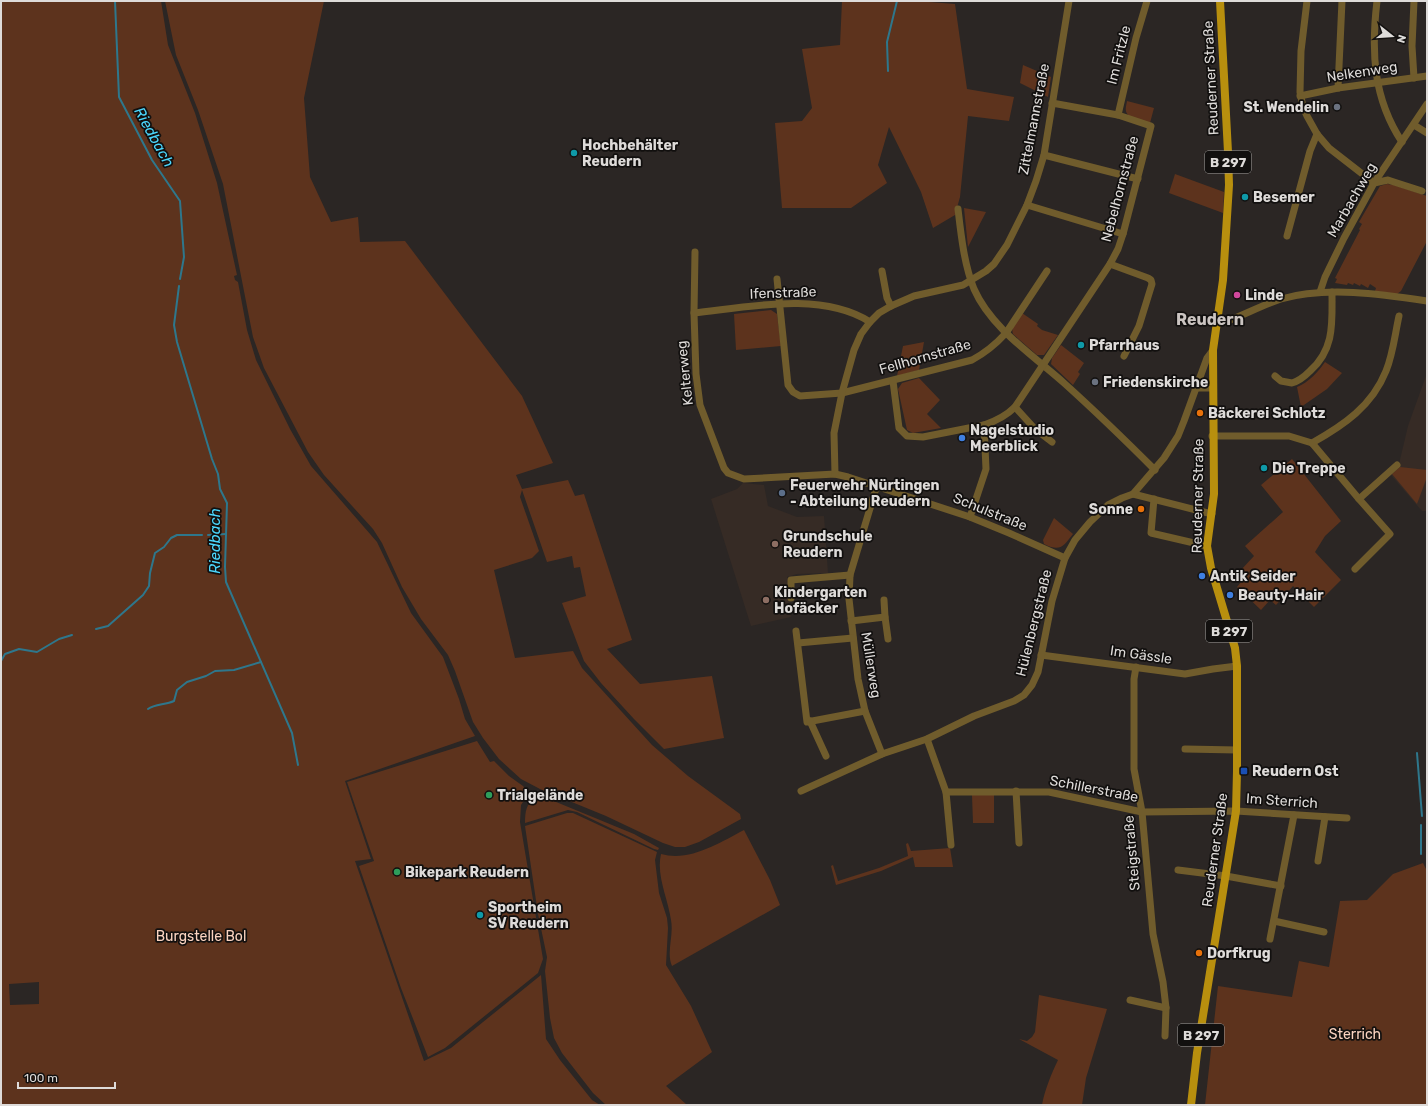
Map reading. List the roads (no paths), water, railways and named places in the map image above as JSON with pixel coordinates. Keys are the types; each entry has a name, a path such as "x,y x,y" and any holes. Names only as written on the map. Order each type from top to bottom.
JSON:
{"main road":[{"name":"Reuderner Straße","path":"1191,1105 1197,1053 1236,811 1237,666 1234,648 1211,568 1207,546 1214,494 1212,436 1213,350 1223,280 1228,185 1228,152 1220,1"}],"street":[{"name":"Zittelmannstraße","path":"835,474 834,434 842,393 854,350 861,334 879,313 891,306 914,296 963,285 986,271 994,264 1007,245 1027,205 1044,155 1069,1"},
{"name":"Im Fritzle","path":"1118,115 1136,38 1147,1"},
{"path":"1307,1 1301,51 1300,96 1306,116 1317,134 1329,148 1374,183 1388,180 1422,192"},
{"path":"1338,88 1342,1"},
{"path":"1377,1 1375,38 1376,82 1388,120 1402,142"},
{"path":"1414,1 1412,46 1414,78"},
{"name":"Nelkenweg","path":"1300,96 1376,82 1427,76"},
{"name":"Nebelhornstraße","path":"893,381 899,428 907,436 924,437 984,425 993,423 1006,416 1015,407 1110,264 1118,249 1123,234 1151,126 1118,115 1052,102"},
{"name":"Marbachweg","path":"1320,292 1325,277 1341,244 1374,183 1427,104"},
{"path":"1414,125 1427,133"},
{"path":"1287,236 1310,151 1317,134"},
{"path":"1044,155 1138,179"},
{"path":"1027,205 1123,234"},
{"path":"958,209 961,236 971,280 982,304 1006,333 1043,364 1107,422 1155,470"},
{"name":"Kelterweg","path":"695,252 694,313 696,374 700,405 724,468 728,473 739,478"},
{"path":"1110,264 1148,278 1152,284 1140,326 1124,356"},
{"path":"882,271 887,298 891,306"},
{"name":"Fellhornstraße","path":"777,279 778,304 788,386 793,392 800,396 842,393 972,360 985,353 1006,333 1047,271"},
{"path":"1217,322 1224,322 1282,299 1320,292 1371,294 1427,301"},
{"path":"1275,376 1277,379 1286,383 1295,382 1310,372 1323,356 1330,337 1332,292"},
{"name":"Ifenstraße","path":"694,313 778,304 824,305 837,307 862,317 870,322"},
{"path":"1312,443 1338,428 1357,414 1376,390 1386,371 1400,316"},
{"name":"Hülenbergstraße","path":"801,791 882,754 927,739 974,716 1014,701 1024,695 1032,685 1038,672 1052,601 1065,558 1075,540 1090,522 1108,505 1133,494 1164,458 1178,436 1207,358 1213,350"},
{"path":"1195,388 1212,388"},
{"path":"1015,407 1052,442"},
{"path":"970,517 986,469 984,425"},
{"path":"1212,436 1289,436 1312,443 1390,534 1354,569"},
{"path":"1359,499 1397,465"},
{"name":"Schulstraße","path":"739,478 755,479 835,474 848,476 970,517 1065,558"},
{"name":"Müllerweg","path":"877,485 850,575 849,599 858,679 866,711 882,754"},
{"path":"1133,494 1212,514"},
{"path":"1154,499 1151,533 1207,546"},
{"path":"791,598 791,580 850,575"},
{"path":"884,600 888,639"},
{"path":"851,621 885,617"},
{"path":"796,631 807,722 810,721 826,756"},
{"path":"798,643 853,638"},
{"name":"Im Gässle","path":"1041,655 1185,674 1237,666"},
{"name":"Steigstraße","path":"1136,667 1134,686 1134,769 1142,812 1153,934 1163,982 1166,1008 1166,1036"},
{"path":"810,721 866,711"},
{"path":"927,739 946,792 951,845"},
{"path":"1185,749 1237,750"},
{"path":"1016,791 1019,843"},
{"name":"Schillerstraße","path":"946,792 1049,792 1142,812 1236,811"},
{"name":"Im Sterrich","path":"1236,811 1347,818"},
{"path":"1270,940 1294,815"},
{"name":"Im Sterrich","path":"1318,861 1325,817"},
{"path":"1178,870 1226,876 1281,886"},
{"path":"1274,921 1324,932"},
{"path":"1130,1000 1166,1008"}],"waterway":[{"name":"Riedbach","path":"115,1 119,97 152,160 180,201 184,257 180,279"},
{"path":"888,71 887,42 897,1"},
{"name":"Riedbach","path":"179,286 174,325 177,342 212,459 218,474 220,489 227,503 226,582 292,733 298,765"},
{"path":"208,535 226,534"},
{"path":"96,629 108,626 143,595 149,586 150,573 155,553 164,547 171,538 177,535 202,535"},
{"path":"1,661 5,654 19,649 37,652 59,639 72,635"},
{"path":"148,709 174,701 177,690 187,682 206,676 215,671 234,670 261,662"},
{"path":"1417,753 1422,816"},
{"path":"1421,825 1421,854"}],"place":[{"name":"St. Wendelin","path":"1337,107"},
{"name":"Hochbehälter Reudern","path":"574,153"},
{"name":"Besemer","path":"1245,197"},
{"name":"Linde","path":"1237,295"},
{"name":"Pfarrhaus","path":"1081,345"},
{"name":"Friedenskirche","path":"1095,382"},
{"name":"Bäckerei Schlotz","path":"1200,413"},
{"name":"Nagelstudio Meerblick","path":"962,438"},
{"name":"Die Treppe","path":"1264,468"},
{"name":"Feuerwehr Nürtingen - Abteilung Reudern","path":"782,493"},
{"name":"Sonne","path":"1141,509"},
{"name":"Grundschule Reudern","path":"775,544"},
{"name":"Antik Seider","path":"1202,576"},
{"name":"Beauty-Hair","path":"1230,595"},
{"name":"Kindergarten Hofäcker","path":"766,600"},
{"name":"Reudern Ost","path":"1244,771"},
{"name":"Trialgelände","path":"489,795"},
{"name":"Bikepark Reudern","path":"397,872"},
{"name":"Sportheim SV Reudern","path":"480,915"},
{"name":"Dorfkrug","path":"1199,953"}],"district":[{"name":"Reudern","path":"1210,319"}],"park label":[{"name":"Burgstelle Bol","path":"201,936"},
{"name":"Sterrich","path":"1355,1034"}]}
